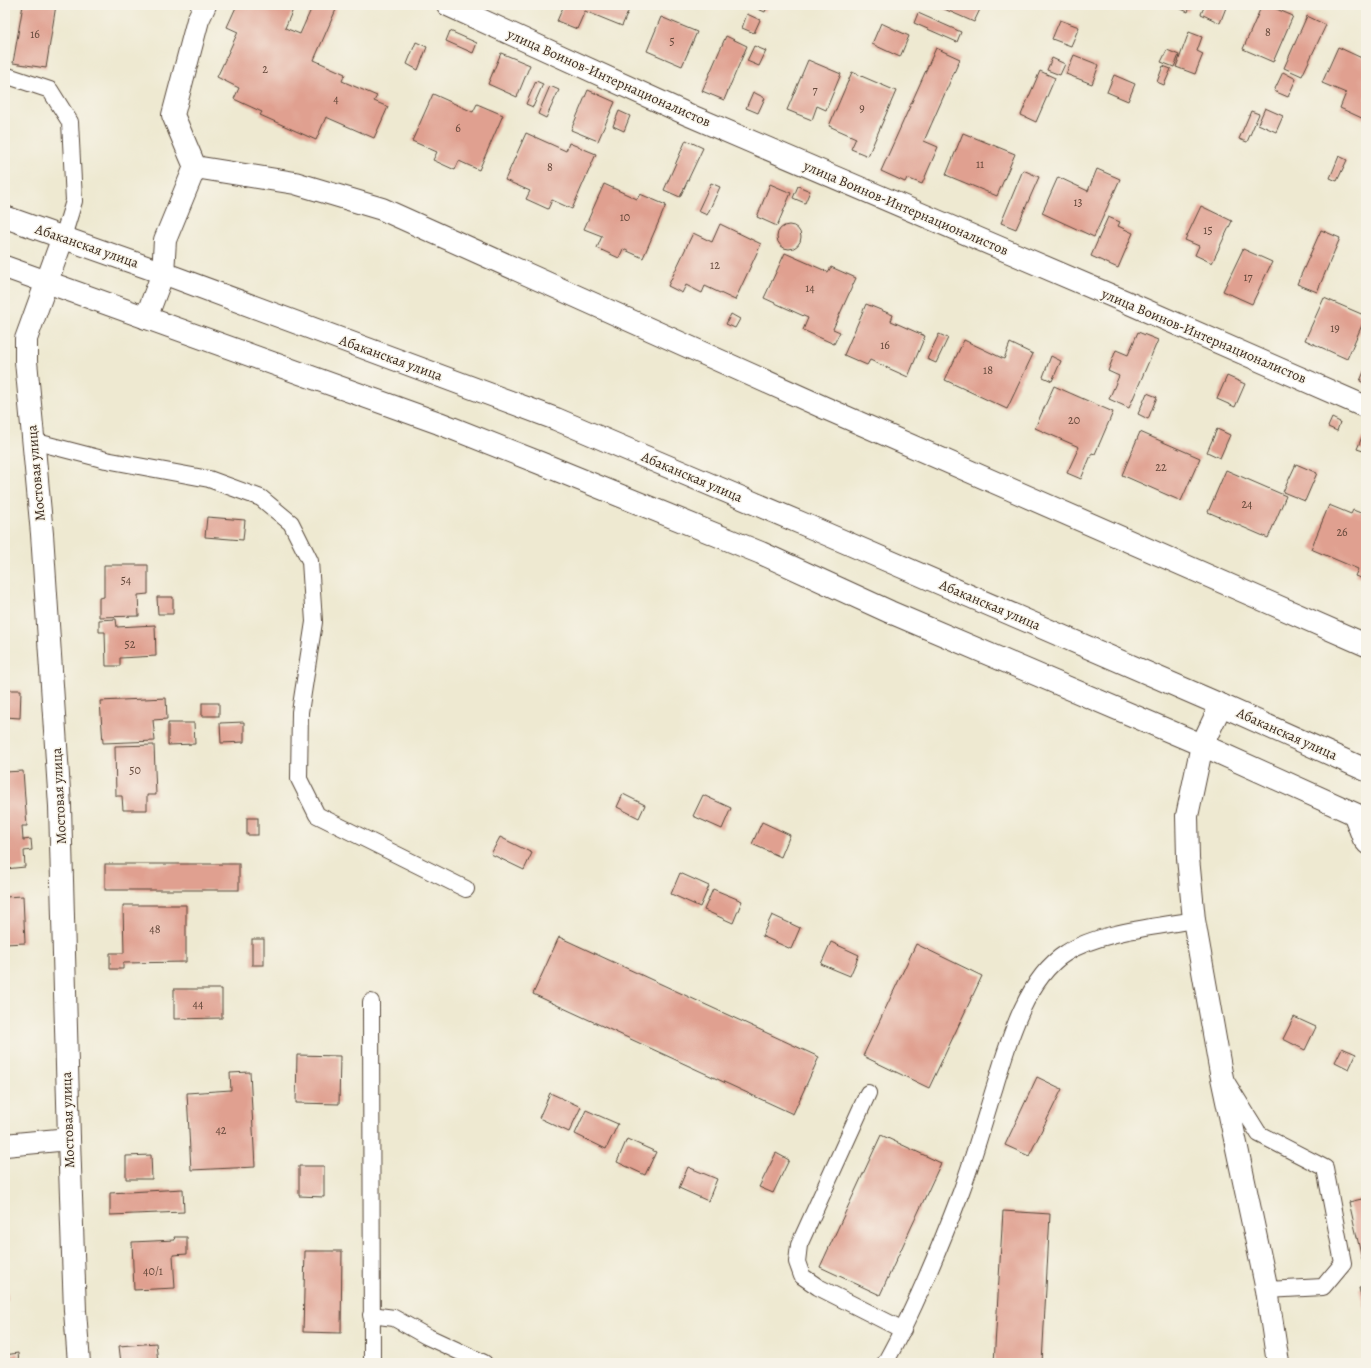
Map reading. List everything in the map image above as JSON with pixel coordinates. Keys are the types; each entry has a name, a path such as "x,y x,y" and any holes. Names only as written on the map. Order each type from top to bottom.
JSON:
{"street":[{"path":"146,318 163,273 165,240 195,166 173,115 198,20 205,5"},
{"name":"улица Воинов-Интернационалистов","path":"448,5 688,115 1124,301 1366,407"},
{"path":"195,166 295,183 382,209 825,408 1366,646"},
{"name":"Абаканская улица","path":"5,217 163,273 556,419 801,523 1221,705 1366,770"},
{"name":"Мостовая улица","path":"63,237 26,339 26,361 42,534 60,806 69,1139 75,1311 79,1363"},
{"path":"5,267 439,423 540,463 761,553 890,612 1202,745 1358,815"},
{"path":"1221,705 1202,745 1187,816 1188,858 1194,920 1221,1073 1267,1290 1278,1363"},
{"path":"5,1145 69,1139"}],"lane":[{"path":"5,75 50,90 70,122 74,201 63,237"},
{"path":"33,441 106,460 209,479 261,498 291,523 310,561 314,622 300,712 299,779 317,815 466,889"},
{"path":"1358,815 1361,840 1366,846"},
{"path":"885,1363 903,1330 961,1191 1007,1047 1019,1013 1032,989 1049,967 1065,953 1091,940 1194,920"},
{"path":"371,1002 372,1363"},
{"path":"1221,1073 1259,1134 1325,1168 1343,1263 1323,1287 1267,1290"},
{"path":"868,1093 800,1245 797,1262 802,1276 818,1288 903,1330"},
{"path":"371,1315 394,1318 426,1336 484,1363"}],"building":[{"path":"23,5 56,5 46,68 13,63"},
{"path":"237,5 295,5 285,28 300,34 313,5 338,5 314,60 345,74 342,81 377,96 374,101 388,107 374,138 326,117 316,140 260,115 262,112 234,99 239,88 217,77 238,32 227,27"},
{"path":"564,5 631,5 622,26 585,11 577,29 557,21"},
{"path":"751,5 768,5 765,12"},
{"path":"935,5 982,5 974,22"},
{"path":"1172,5 1191,5 1188,12"},
{"path":"1205,5 1227,5 1220,23 1201,14"},
{"path":"1262,5 1267,5 1293,16 1273,62 1243,49"},
{"path":"918,13 961,32 957,42 914,23"},
{"path":"747,14 760,20 754,33 742,28"},
{"path":"1307,16 1326,25 1302,76 1284,68"},
{"path":"661,17 697,32 682,66 647,51"},
{"path":"1060,20 1079,27 1071,46 1052,39"},
{"path":"881,23 909,36 900,57 872,44"},
{"path":"450,31 477,43 473,53 446,41"},
{"path":"1189,32 1202,37 1197,51 1203,54 1195,74 1176,67"},
{"path":"726,36 747,46 724,100 702,91"},
{"path":"416,42 427,47 418,70 407,64"},
{"path":"754,46 766,51 759,66 747,61"},
{"path":"1338,47 1366,60 1366,120 1340,108 1346,93 1322,83"},
{"path":"936,48 960,59 924,141 938,147 922,184 907,178 905,182 881,171"},
{"path":"1167,50 1179,55 1174,67 1161,62"},
{"path":"501,53 530,65 517,97 488,84"},
{"path":"1074,55 1099,65 1092,84 1066,74"},
{"path":"1052,58 1065,64 1060,75 1047,70"},
{"path":"808,60 841,74 826,110 817,106 812,120 787,110"},
{"path":"1163,66 1171,69 1164,85 1157,82"},
{"path":"1040,71 1055,78 1036,122 1021,115"},
{"path":"852,72 896,91 868,156 851,149 856,138 829,126"},
{"path":"1283,72 1296,79 1288,97 1274,91"},
{"path":"1114,75 1135,84 1128,101 1107,92"},
{"path":"536,81 543,84 533,107 526,104"},
{"path":"550,86 559,90 546,118 538,114"},
{"path":"588,90 615,102 598,141 571,130"},
{"path":"753,92 765,98 758,113 746,108"},
{"path":"433,94 473,112 477,104 503,115 479,170 459,161 455,170 433,160 437,152 412,141"},
{"path":"1265,108 1283,116 1276,132 1258,124"},
{"path":"619,111 630,116 624,131 613,126"},
{"path":"1251,111 1259,114 1247,142 1239,139"},
{"path":"526,133 566,151 569,143 596,154 572,209 552,200 548,209 526,199 530,191 505,180"},
{"path":"963,133 1015,154 997,196 946,175"},
{"path":"686,140 703,148 680,197 664,190"},
{"path":"1339,156 1347,160 1337,181 1330,178"},
{"path":"1097,169 1120,179 1094,237 1042,213 1058,177 1088,191"},
{"path":"1023,170 1039,177 1016,229 1001,223"},
{"path":"711,183 720,187 707,215 698,211"},
{"path":"604,184 637,199 640,194 666,205 643,258 623,249 619,258 597,248 602,236 584,229"},
{"path":"770,184 791,193 777,226 757,217"},
{"path":"798,186 810,191 805,203 793,198"},
{"path":"1201,206 1232,221 1212,263 1195,255 1199,246 1185,240"},
{"path":"1108,217 1120,222 1118,226 1133,233 1118,268 1091,256"},
{"path":"720,224 761,244 735,300 705,286 702,293 686,285 682,293 668,286 693,233 712,242"},
{"path":"789,225 797,229 801,237 797,245 789,249 781,245 777,237 781,229"},
{"path":"1321,230 1340,238 1317,292 1297,284"},
{"path":"1243,249 1272,262 1252,304 1223,291"},
{"path":"785,253 828,272 831,267 856,278 833,329 840,332 834,344 803,330 808,318 764,298"},
{"path":"1324,298 1366,316 1347,359 1305,340"},
{"path":"866,304 893,315 891,321 925,336 908,377 870,360 867,365 844,355"},
{"path":"731,314 740,319 735,328 726,324"},
{"path":"1138,332 1158,340 1129,408 1109,399 1119,376 1108,371 1116,350 1128,355"},
{"path":"939,334 948,338 936,363 927,359"},
{"path":"964,340 1004,359 1010,343 1033,354 1007,409 945,380"},
{"path":"1051,356 1061,361 1052,381 1043,377"},
{"path":"1366,367 1366,384 1360,381"},
{"path":"1227,376 1245,384 1235,407 1217,399"},
{"path":"1054,386 1113,412 1095,454 1092,453 1081,479 1067,473 1079,447 1035,428"},
{"path":"1147,393 1157,397 1148,419 1138,414"},
{"path":"1332,418 1340,422 1337,431 1328,427"},
{"path":"1217,429 1230,435 1220,458 1207,452"},
{"path":"1140,432 1200,458 1181,501 1122,475"},
{"path":"1362,437 1366,439 1366,452 1357,449"},
{"path":"1296,464 1317,473 1305,501 1283,492"},
{"path":"1226,470 1286,496 1268,538 1208,512"},
{"path":"1329,505 1351,514 1353,510 1366,515 1366,580 1355,576 1358,569 1311,549"},
{"path":"207,517 245,520 243,540 205,537"},
{"path":"104,565 148,565 148,594 138,595 139,616 99,617 99,598 104,597"},
{"path":"157,597 173,597 173,614 158,614"},
{"path":"116,619 117,627 155,625 156,656 120,658 120,666 106,666 105,632 99,632 99,620"},
{"path":"5,627 7,627 8,652 5,652"},
{"path":"5,690 21,690 20,718 5,717"},
{"path":"166,698 167,719 153,720 155,741 103,743 100,701"},
{"path":"202,703 219,703 219,716 202,716"},
{"path":"244,722 244,742 221,743 220,723"},
{"path":"168,723 194,723 195,744 168,745"},
{"path":"154,745 156,795 147,795 147,810 123,810 122,796 116,796 115,746"},
{"path":"23,771 27,826 22,826 23,840 31,839 32,850 24,851 25,867 5,869 5,772"},
{"path":"623,794 645,805 639,818 617,807"},
{"path":"703,795 731,808 722,829 693,816"},
{"path":"247,818 258,818 258,835 247,835"},
{"path":"762,822 790,835 781,857 752,844"},
{"path":"500,837 532,853 524,870 491,854"},
{"path":"105,864 239,864 239,890 105,890"},
{"path":"680,873 709,886 700,907 671,894"},
{"path":"713,889 742,901 733,923 704,910"},
{"path":"23,896 25,943 5,944 5,897"},
{"path":"123,905 186,905 186,962 123,963 123,969 110,969 110,953 124,953"},
{"path":"772,915 800,928 791,949 762,936"},
{"path":"559,937 819,1057 793,1114 533,994"},
{"path":"252,939 264,939 264,965 252,965"},
{"path":"831,942 859,955 850,976 821,964"},
{"path":"916,944 982,976 929,1088 863,1056"},
{"path":"174,989 222,989 222,1018 174,1019"},
{"path":"1294,1017 1316,1027 1305,1050 1283,1039"},
{"path":"1342,1048 1356,1054 1349,1069 1335,1062"},
{"path":"297,1055 340,1056 339,1104 296,1103"},
{"path":"250,1072 255,1167 191,1170 187,1093 231,1090 230,1073"},
{"path":"1037,1077 1062,1089 1029,1156 1005,1145"},
{"path":"550,1093 581,1107 569,1132 539,1118"},
{"path":"586,1110 618,1124 606,1149 575,1134"},
{"path":"881,1135 941,1163 880,1295 820,1267"},
{"path":"627,1139 656,1152 645,1175 617,1162"},
{"path":"776,1153 789,1160 773,1193 759,1187"},
{"path":"151,1155 152,1179 126,1179 126,1156"},
{"path":"299,1166 324,1166 324,1197 299,1196"},
{"path":"688,1167 717,1179 708,1201 679,1188"},
{"path":"183,1189 184,1212 110,1215 110,1193"},
{"path":"1366,1198 1366,1258 1362,1259 1349,1202"},
{"path":"1003,1211 1050,1214 1042,1363 994,1363"},
{"path":"174,1237 187,1237 187,1254 173,1255 175,1288 134,1290 132,1242 175,1240"},
{"path":"305,1251 342,1251 341,1333 303,1332"},
{"path":"6,1284 8,1300 5,1300"},
{"path":"1366,1287 1366,1309 1364,1309 1359,1288"},
{"path":"156,1343 158,1363 121,1363 119,1346"},
{"path":"18,1353 19,1363 5,1363 5,1355"}]}
